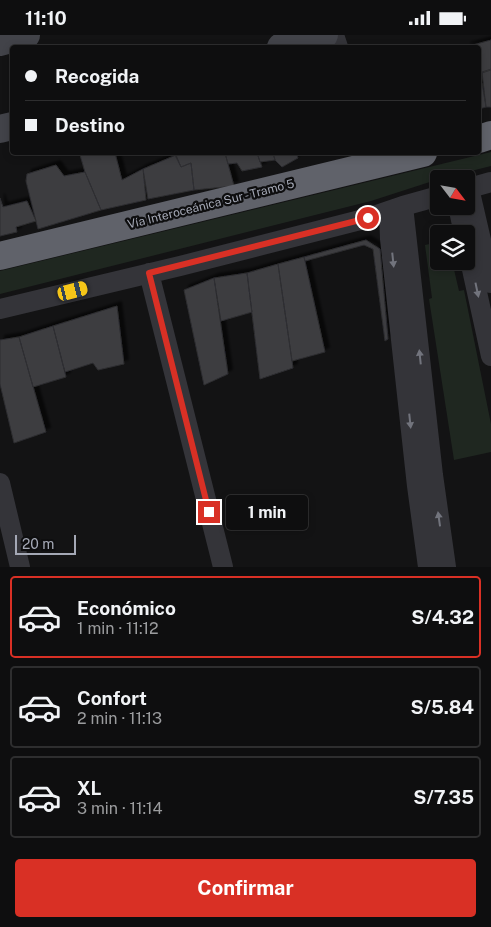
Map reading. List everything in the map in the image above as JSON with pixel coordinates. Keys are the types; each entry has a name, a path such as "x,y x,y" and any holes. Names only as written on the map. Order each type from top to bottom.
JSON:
{"highway":[{"name":"Vía Interoceánica Sur - Tramo 5","path":"0,256 368,159 405,155"}],"main road":[{"path":"0,42 26,35"},
{"path":"288,45 324,35"}],"street":[{"path":"475,187 491,182"},
{"path":"0,309 149,273 430,199"},
{"path":"396,209 390,239 417,486 428,567"},
{"path":"396,209 446,567"},
{"path":"474,215 491,283"},
{"path":"472,270 491,356"},
{"path":"149,273 223,567"},
{"path":"0,483 20,567"}],"shaded area":[{"path":"491,152 491,166 475,170 430,170 430,182 371,201 0,294 0,271"},
{"path":"430,244 430,270 454,270 459,291 464,290 491,424 491,452 454,460 429,299 432,298 425,245"}],"building":[{"path":"491,40 491,70 481,73 481,45 473,45"},
{"path":"491,69 491,107 486,107 482,72"},
{"path":"481,83 486,107 481,108"},
{"path":"80,155 116,155 122,180 143,169 146,200 101,210"},
{"path":"175,155 226,155 234,186 194,190 191,163 181,167"},
{"path":"176,155 181,167 191,163 194,190 148,199 143,169"},
{"path":"226,155 258,155 262,167 242,171 237,163 228,164"},
{"path":"258,155 274,155 275,160 260,162"},
{"path":"274,155 297,155 298,158 282,167 275,160"},
{"path":"56,165 64,176 85,172 101,210 38,229 26,181 27,174"},
{"path":"0,198 3,207 27,201 36,221 16,227 17,232 0,236"},
{"path":"366,240 380,249 388,339 385,341 373,249 364,245 305,261 304,257"},
{"path":"304,257 325,352 292,361 278,264"},
{"path":"278,264 293,368 260,379 247,273"},
{"path":"247,273 252,312 221,321 214,278"},
{"path":"214,278 228,374 204,385 184,290"},
{"path":"117,306 124,364 98,370 93,363 65,372 53,326"},
{"path":"53,326 66,377 33,387 19,337"},
{"path":"19,337 46,432 14,443 0,384 0,340"}],"route":[{"path":"209,512 149,273 368,218"}]}
